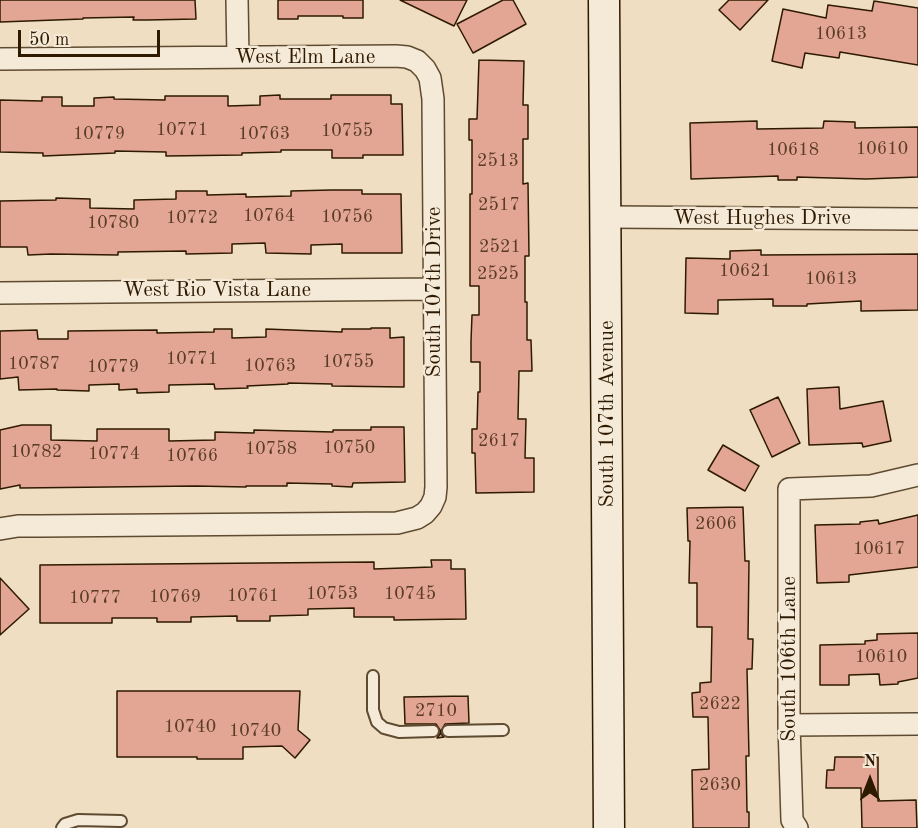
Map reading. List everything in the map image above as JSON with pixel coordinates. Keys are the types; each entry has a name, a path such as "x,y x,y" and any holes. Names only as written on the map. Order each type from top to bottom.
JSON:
{"main road":[{"name":"South 107th Avenue","path":"604,0 609,828"}],"street":[{"path":"237,0 238,57"},
{"name":"West Elm Lane","path":"0,59 396,56 407,57 425,69"},
{"name":"South 107th Drive","path":"0,529 18,526 397,523 417,518 425,513 435,497 436,487 433,99 430,78 425,69"},
{"name":"West Hughes Drive","path":"606,217 918,219"},
{"name":"West Rio Vista Lane","path":"0,293 434,289"},
{"name":"South 106th Lane","path":"797,828 792,820 789,725 789,489 871,486 918,475"},
{"path":"789,725 918,724"}],"lane":[{"path":"373,676 373,710 377,722 384,728 399,732 432,731"},
{"path":"448,731 503,730"},
{"path":"62,828 65,824 78,820 121,821"}],"building":[{"path":"0,0 195,0 196,19 133,20 134,17 0,22"},
{"path":"278,0 363,0 363,18 298,16 298,19 278,19"},
{"path":"400,0 467,0 454,26"},
{"path":"503,0 513,0 526,24 473,53 457,24"},
{"path":"729,0 768,0 740,30 719,10"},
{"path":"874,1 918,8 918,65 840,52 839,58 805,53 802,68 772,61 783,9 826,18 828,5 872,11"},
{"path":"479,60 524,61 523,105 528,105 528,139 523,139 523,184 528,183 529,256 525,256 525,302 527,302 527,340 531,340 532,371 519,371 518,419 526,419 525,458 534,458 534,492 476,493 472,429 477,429 480,362 471,362 471,341 472,315 479,315 479,286 470,286 472,140 469,140 469,119 477,119"},
{"path":"280,95 280,99 331,99 331,95 391,95 391,104 402,104 403,155 332,158 332,150 281,150 281,152 242,153 242,155 166,156 166,152 115,151 115,153 43,156 43,153 0,152 0,100 42,101 42,97 62,97 62,106 94,106 94,98 165,100 165,96 228,96 228,106 260,105 260,96"},
{"path":"757,121 757,129 823,128 824,121 855,122 855,128 918,127 918,177 866,179 797,177 797,180 778,180 778,176 691,179 690,123"},
{"path":"362,190 362,194 401,194 402,253 342,253 342,244 311,245 311,254 266,253 265,243 232,244 232,253 186,254 186,251 118,252 118,255 28,255 27,247 0,247 0,201 90,199 90,208 134,209 134,200 176,199 176,191 207,191 207,195 246,194 246,197 291,196 291,191"},
{"path":"761,250 761,255 918,254 918,310 861,311 861,301 807,304 807,306 773,306 773,299 718,300 718,314 685,313 686,258 730,259 730,251"},
{"path":"390,328 390,338 404,337 404,387 288,383 215,389 214,384 169,385 169,392 137,393 137,389 119,390 119,384 89,385 89,391 19,390 18,377 0,379 0,331 37,330 38,339 68,339 68,331 157,330 157,333 214,332 214,329 232,329 232,338 266,337 266,329 342,332 342,329"},
{"path":"839,387 840,409 883,401 891,441 863,447 862,443 809,445 807,389"},
{"path":"778,397 800,443 772,457 750,410"},
{"path":"22,425 51,425 51,440 97,441 97,429 169,429 169,441 215,440 215,432 254,433 254,430 333,432 333,430 371,430 371,427 404,427 405,482 353,483 352,487 287,483 287,486 246,487 20,488 20,485 0,489 0,430"},
{"path":"723,445 759,466 745,491 708,470"},
{"path":"743,507 745,561 749,561 748,639 753,639 752,669 747,669 749,756 746,756 749,828 693,828 692,770 709,769 708,717 693,717 692,693 700,692 700,683 711,682 712,627 697,627 697,583 689,583 690,541 688,541 687,508"},
{"path":"918,515 918,567 849,575 849,582 817,583 815,525 860,524 860,522 878,520 879,524"},
{"path":"431,560 451,560 451,569 465,569 466,619 394,620 394,617 354,617 354,608 308,609 308,615 270,616 270,621 237,621 237,616 191,617 191,622 157,622 157,618 112,618 112,623 40,623 40,565 374,562 374,569 432,567"},
{"path":"0,578 29,609 0,635"},
{"path":"918,633 918,678 898,682 898,684 880,685 879,674 849,675 849,685 820,685 820,645 865,644 865,641 877,640 877,634"},
{"path":"117,691 300,691 298,730 310,740 295,758 282,746 243,747 243,759 117,757"},
{"path":"468,696 469,723 445,724 441,731 444,737 437,738 440,730 436,724 405,724 404,697"},
{"path":"835,757 878,757 878,801 916,800 917,828 862,828 861,788 826,788 827,770 834,770"}]}
